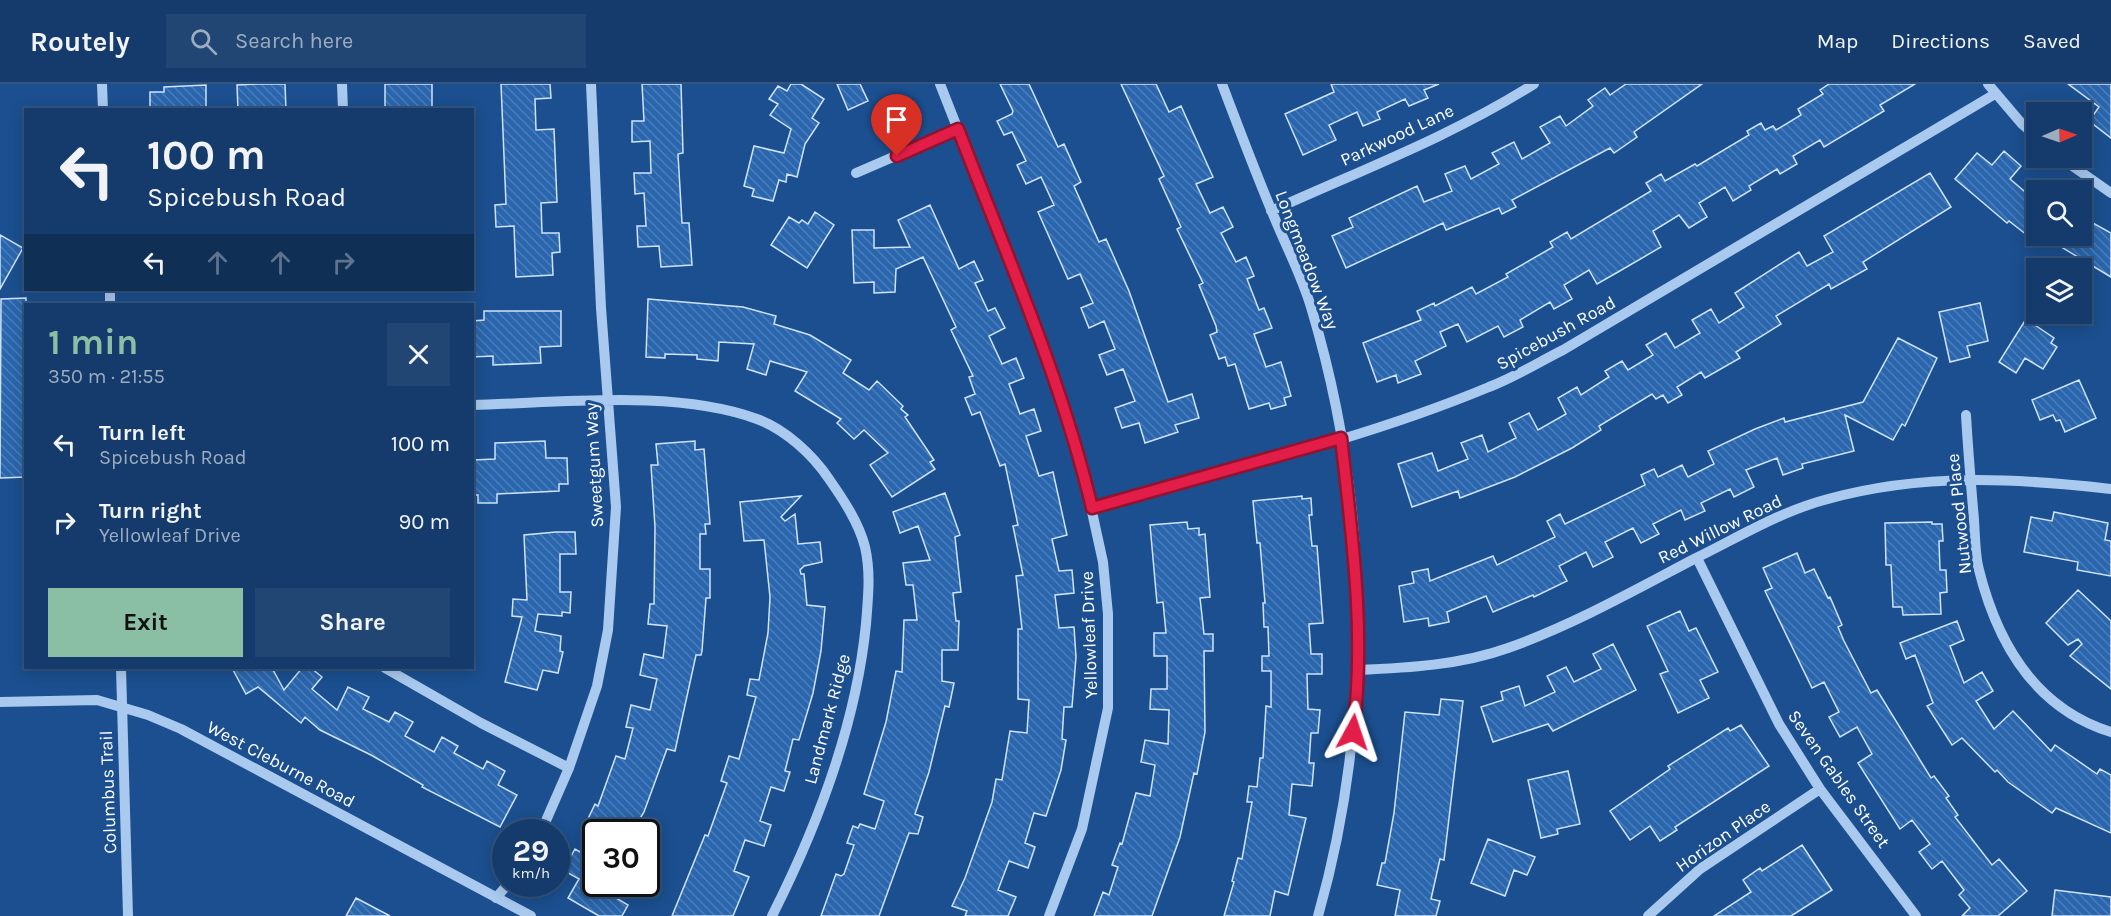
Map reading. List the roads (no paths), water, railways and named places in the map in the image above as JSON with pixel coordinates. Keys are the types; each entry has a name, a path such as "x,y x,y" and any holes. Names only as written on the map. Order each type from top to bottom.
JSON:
{"street":[{"path":"102,84 103,108"},
{"path":"342,84 344,108"},
{"name":"Sweetgum Way","path":"547,819 569,768 597,686 608,630 616,507 591,84"},
{"name":"Yellowleaf Drive","path":"940,84 1041,341 1078,448 1103,562 1108,614 1108,708 1082,829 1049,916"},
{"name":"Longmeadow Way","path":"1222,84 1310,304 1328,370 1341,438 1355,550 1356,711 1346,795 1332,867 1318,916"},
{"name":"Parkwood Lane","path":"1271,211 1424,143 1510,99 1534,84"},
{"path":"1988,84 2026,126"},
{"name":"Spicebush Road","path":"1092,508 1421,414 1482,390 1563,350 1995,94"},
{"path":"856,173 958,129"},
{"path":"2075,168 2111,193"},
{"name":"Landmark Ridge","path":"474,405 682,402 758,419 785,435 819,464 843,499 864,546 869,584 856,687 837,763 798,865 772,916"},
{"name":"Nutwood Place","path":"1966,415 1978,565 1998,627 2014,659 2058,706 2092,726 2111,732"},
{"name":"Red Willow Road","path":"1357,670 1418,666 1472,658 1507,648 1559,627 1775,518 1827,499 1876,489 1970,478 2042,481 2111,489"},
{"name":"Seven Gables Street","path":"1698,558 1779,724 1821,789 1916,916"},
{"name":"Columbus Trail","path":"121,669 128,916"},
{"path":"387,669 481,723 569,768"},
{"name":"West Cleburne Road","path":"0,702 97,700 148,715 182,729 492,895"},
{"name":"Horizon Place","path":"1648,916 1700,869 1821,789"},
{"name":"West Cleburne Road","path":"496,897 531,916"}]}
